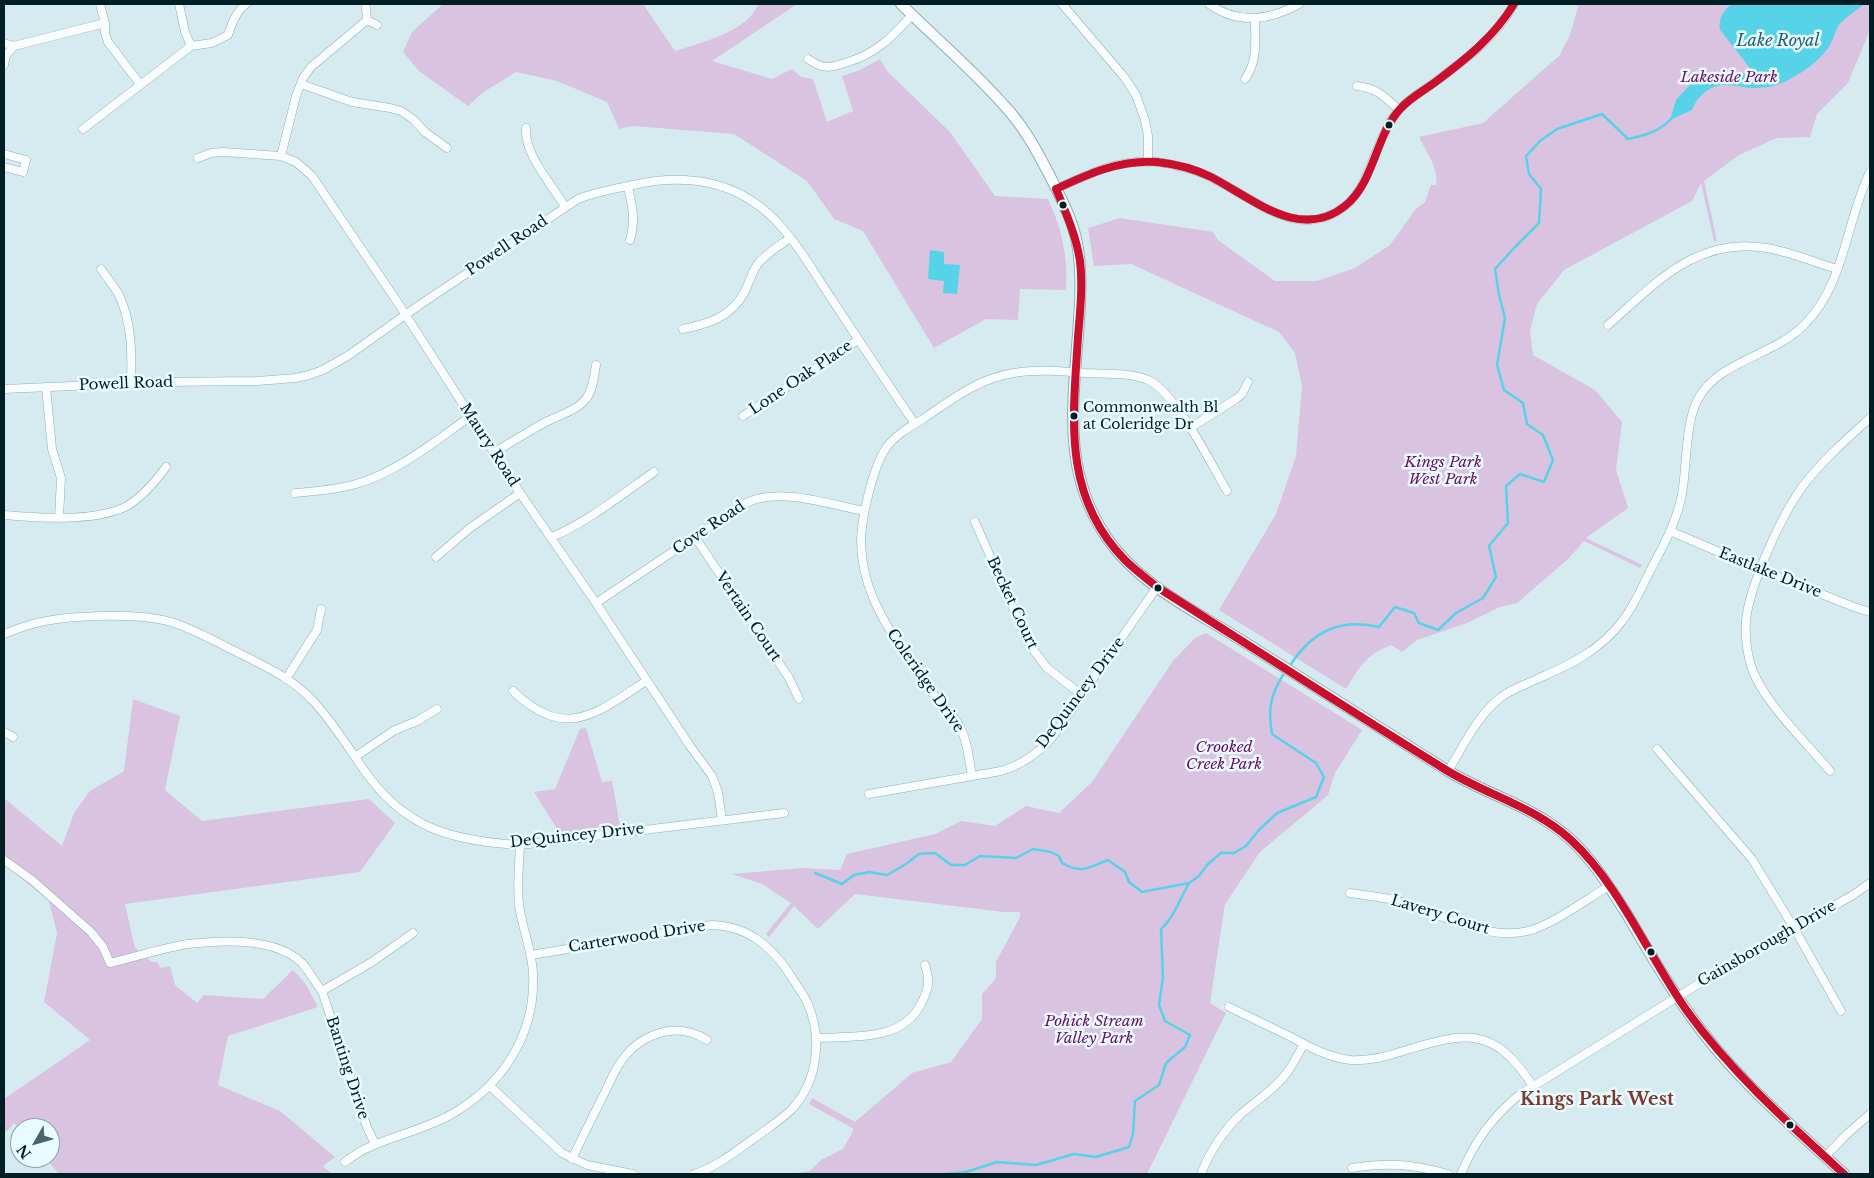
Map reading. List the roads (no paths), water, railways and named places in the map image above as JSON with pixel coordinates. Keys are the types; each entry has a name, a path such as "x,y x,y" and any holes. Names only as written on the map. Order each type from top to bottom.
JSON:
{"street":[{"path":"100,4 105,23 104,33 108,42 140,84"},
{"path":"179,4 185,32 191,46"},
{"path":"83,129 191,46 212,43 228,35 235,16 246,4"},
{"path":"901,4 989,89 1010,112 1035,148 1072,224 1080,262 1081,289 1073,443 1077,470 1085,497 1098,524 1116,550 1157,587 1448,771 1478,788 1530,811 1553,826 1581,850 1609,886 1677,996 1704,1035 1727,1063 1844,1174"},
{"path":"1062,4 1125,78 1136,95 1145,120 1148,136 1148,162"},
{"path":"1209,4 1225,12 1255,19 1280,13 1300,4"},
{"path":"1056,189 1103,168 1148,162 1179,166 1203,173 1285,217 1301,220 1317,219 1336,212 1353,198 1364,179 1383,134 1399,110 1475,51 1492,35 1514,4"},
{"path":"366,8 368,20"},
{"path":"808,58 817,65 828,67 860,58 882,45 912,15"},
{"path":"1245,79 1252,70 1254,62 1255,19"},
{"path":"368,20 377,25"},
{"path":"281,156 296,96 311,67 368,20"},
{"path":"4,43 14,46 105,23"},
{"path":"4,65 6,55 14,46"},
{"path":"301,84 352,102 390,108 401,112 413,118 425,132 447,148"},
{"path":"1357,86 1370,88 1378,92 1399,110"},
{"path":"526,128 525,138 531,153 566,207"},
{"name":"Maury Road","path":"198,158 211,153 223,152 281,156 296,162 312,176 495,452 520,493 552,537 646,681 712,776 718,792 722,820"},
{"path":"4,154 26,160 23,172 4,167"},
{"path":"1448,771 1482,717 1498,699 1513,690 1578,660 1597,647 1612,633 1632,606 1670,530 1682,495 1692,417 1702,393 1721,374 1781,344 1812,318 1827,295 1870,172"},
{"name":"Powell Road","path":"4,389 257,381 309,375 342,359 566,207 594,193 652,181 676,179 714,184 745,197 762,208 777,222 790,238 915,424"},
{"path":"628,186 634,218 630,240"},
{"path":"683,328 708,322 730,311 744,293 758,264 790,238"},
{"path":"1608,325 1677,266 1697,256 1722,248 1740,246 1768,248 1836,269"},
{"path":"101,269 119,295 129,325 132,353 131,384"},
{"name":"Lone Oak Place","path":"743,416 858,340"},
{"path":"495,452 540,425 578,406 586,399 591,390 596,365"},
{"name":"Coleridge Drive","path":"972,776 968,750 959,726 920,677 884,622 872,599 865,579 861,540 864,511 883,452 894,439 966,390 996,377 1028,371 1130,376 1148,380 1168,394 1228,491"},
{"path":"1190,428 1236,399 1242,394 1248,382"},
{"path":"46,387 52,449 61,478 59,518"},
{"path":"295,493 341,488 368,480 394,467 471,416"},
{"path":"1830,771 1770,701 1760,686 1752,669 1747,644 1746,620 1750,599 1782,520 1805,484 1830,454 1870,418"},
{"path":"4,515 59,518 100,513 125,506 146,491 166,467"},
{"path":"552,537 569,530 654,472"},
{"path":"436,557 470,528 520,493"},
{"name":"Cove Road","path":"596,604 744,504 760,497 772,495 786,496 864,511"},
{"name":"Becket Court","path":"975,522 1029,644 1047,668 1082,695"},
{"name":"Eastlake Drive","path":"1670,530 1761,570 1870,612"},
{"name":"Vertain Court","path":"695,537 789,678 799,699"},
{"name":"DeQuincey Drive","path":"869,794 1007,769 1033,756 1051,739 1157,587"},
{"path":"286,678 317,630 320,609"},
{"name":"DeQuincey Drive","path":"4,634 37,623 75,618 129,616 158,619 189,629 286,678 315,702 382,794 398,809 416,821 454,836 488,842 520,844 784,813"},
{"path":"513,691 528,705 540,712 557,717 575,718 601,710 646,681"},
{"path":"355,757 393,731 417,721 437,709"},
{"path":"4,732 13,737"},
{"path":"1657,748 1752,859 1841,1011"},
{"path":"344,1162 375,1144 450,1115 466,1106 490,1086 513,1055 526,1024 533,990 531,955 519,904 520,844"},
{"name":"Banting Drive","path":"4,860 32,880 91,932 103,946 110,963 187,944 231,942 270,945 283,950 301,963 322,991 366,1126 375,1144"},
{"name":"Gainsborough Drive","path":"1461,1174 1471,1150 1488,1126 1504,1107 1533,1086 1677,996 1853,895 1870,883"},
{"name":"Lavery Court","path":"1350,893 1395,900 1482,930 1510,933 1528,931 1543,925 1609,886"},
{"name":"Carterwood Drive","path":"531,955 705,925 719,925 736,928 760,940 780,959 807,1003 812,1015 817,1038 812,1075 803,1093 792,1108 722,1161 694,1174"},
{"path":"322,991 372,962 413,933"},
{"path":"817,1038 875,1034 887,1032 903,1025 920,1008 927,992 929,976 925,965"},
{"path":"1230,1007 1304,1044 1339,1058 1362,1060 1383,1057 1438,1040 1454,1037 1473,1037 1491,1043 1508,1054 1522,1069 1533,1086"},
{"path":"572,1158 618,1066 631,1050 652,1036 670,1031 688,1031 707,1040"},
{"path":"1201,1174 1215,1145 1227,1129 1242,1113 1281,1080 1291,1068 1304,1044"},
{"path":"490,1086 557,1149 587,1164 633,1174"},
{"path":"1825,1156 1870,1114"},
{"path":"1352,1168 1375,1164 1406,1164 1448,1174"}],"water":[{"name":"Lake Royal","path":"1732,4 1864,4 1838,26 1832,41 1823,55 1810,67 1794,77 1779,84 1766,87 1750,88 1720,85 1705,92 1697,100 1692,110 1670,120 1676,100 1701,73 1725,72 1737,75 1747,74 1750,68 1720,30 1722,15"},
{"path":"930,250 944,252 944,264 960,265 957,294 943,293 944,281 928,279"}],"waterway":[{"path":"1291,664 1299,653 1318,635 1340,626 1352,624 1379,627 1395,607 1414,613 1419,623 1438,630 1456,613 1483,598 1496,577 1489,546 1508,523 1506,486 1520,474 1544,482 1553,460 1543,435 1527,424 1523,403 1504,390 1497,365 1505,318 1495,269 1539,223 1541,189 1529,174 1526,156 1540,141 1557,129 1602,114 1628,139 1652,132 1662,127 1672,118"},
{"path":"815,873 842,884 854,875 869,872 887,875 919,854 935,853 951,865 965,865 980,856 1016,858 1033,849 1051,852 1059,856 1062,863 1080,869 1085,869 1108,860 1125,872 1129,882 1142,892 1189,883 1199,876 1207,865 1221,853 1234,853 1246,846 1258,831 1277,813 1316,797 1324,777 1316,763 1272,734 1271,703 1283,675"},
{"path":"946,1174 966,1172 997,1162 1036,1165 1074,1154 1096,1157 1129,1147 1133,1134 1135,1101 1159,1085 1166,1063 1185,1047 1190,1035 1165,1021 1159,1005 1163,977 1161,929 1173,914 1189,883"}],"place":[{"name":"Commonwealth Bl at Coleridge Dr","path":"1074,416"}],"district":[{"name":"Kings Park West","path":"1597,1100"}],"park label":[{"name":"Lakeside Park","path":"1729,78"},
{"name":"Kings Park West Park","path":"1443,472"},
{"name":"Crooked Creek Park","path":"1224,756"},
{"name":"Pohick Stream Valley Park","path":"1094,1030"}]}
